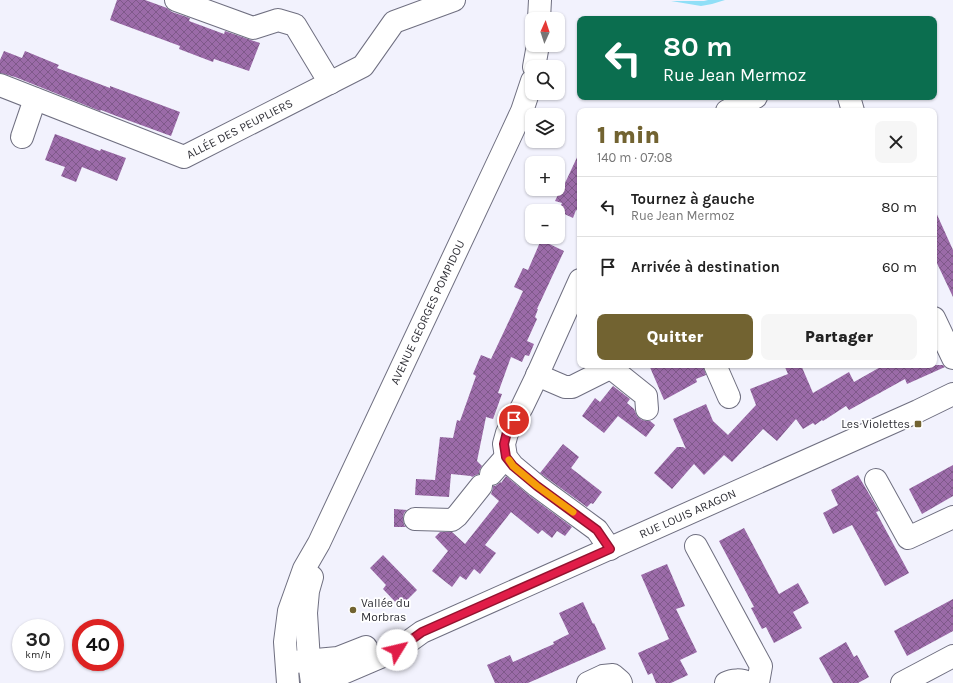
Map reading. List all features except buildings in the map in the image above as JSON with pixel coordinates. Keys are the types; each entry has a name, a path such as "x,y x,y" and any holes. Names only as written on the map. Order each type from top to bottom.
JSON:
{"street":[{"path":"176,0 253,28 278,20 296,25 330,83"},
{"name":"ALLÉE DES PEUPLIERS","path":"0,85 184,157 363,66 394,22 454,0"},
{"path":"539,12 540,0"},
{"path":"22,137 36,99"},
{"name":"AVENUE GEORGES POMPIDOU","path":"287,673 285,642 289,611 304,569 319,543 522,111 526,100"},
{"path":"734,108 750,100"},
{"path":"577,287 522,407 507,432 504,444 506,457 513,466 537,486 597,530 610,549"},
{"path":"937,324 953,358"},
{"path":"537,375 562,386 569,387 580,384 609,368"},
{"path":"615,368 646,396 647,409"},
{"path":"716,368 730,397"},
{"name":"RUE LOUIS ARAGON","path":"313,683 343,673 397,650 422,632 953,394"},
{"path":"415,519 452,520 506,457"},
{"path":"876,480 908,538 953,517"},
{"name":"AVENUE GEORGES POMPIDOU","path":"313,683 309,661 306,613 308,591 319,543"},
{"path":"696,546 761,666 758,683"},
{"name":"RUE LOUIS ARAGON","path":"287,673 309,661 338,658 393,636 422,632"},
{"path":"902,683 953,656"},
{"path":"588,683 603,676 613,675 621,683"},
{"path":"726,683 731,680 744,681 748,683"}],"water":[{"path":"725,0 701,6 671,1 704,1"}],"slow traffic":[{"path":"509,460 513,466 537,486 573,512"}],"place":[{"name":"Les Violettes","path":"918,424"},
{"name":"Vallée du Morbras","path":"353,610"}],"route":[{"path":"397,650 422,632 610,549 597,530 537,486 513,466 506,457 504,444 507,432 514,420"}]}
